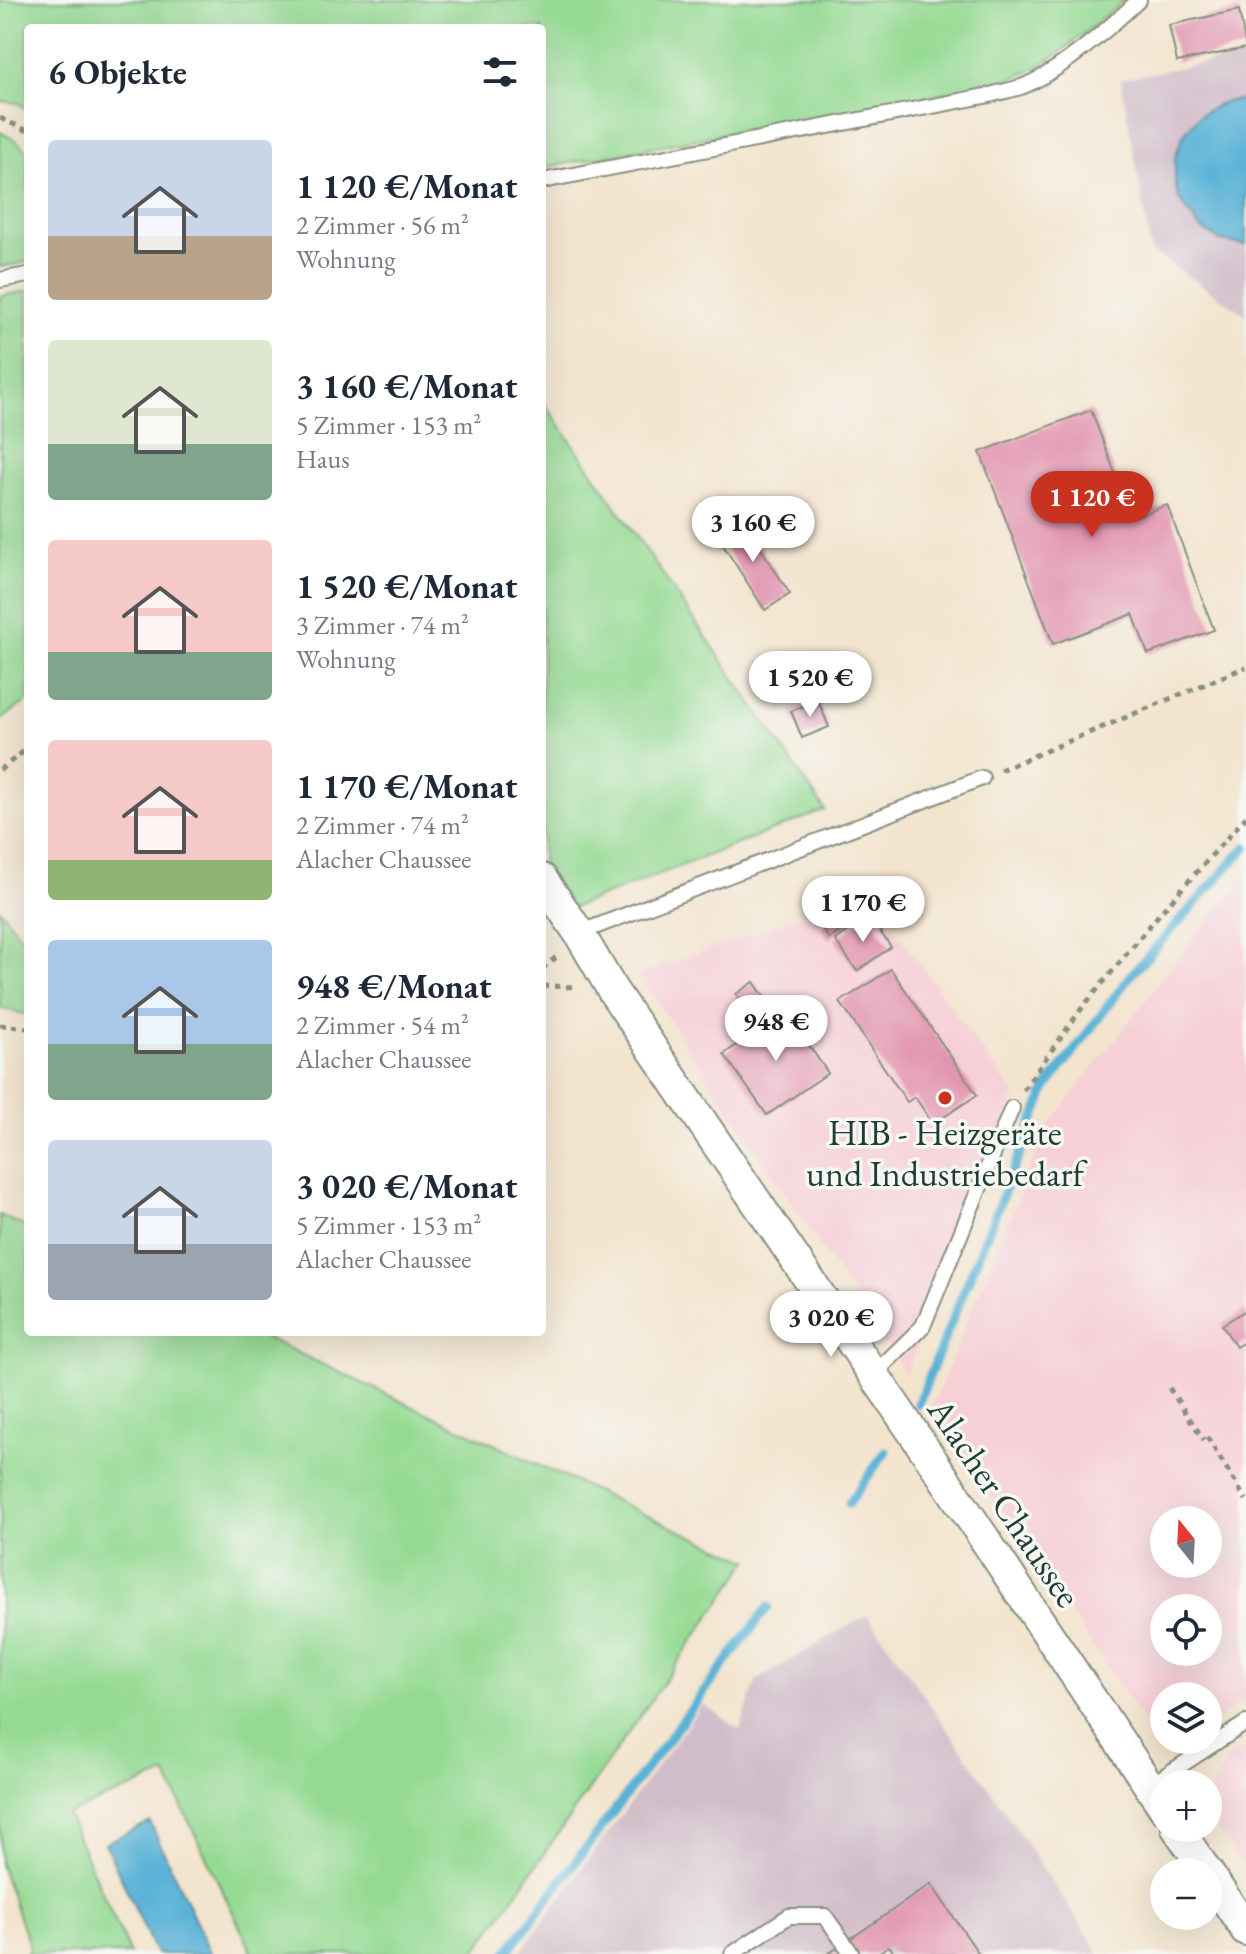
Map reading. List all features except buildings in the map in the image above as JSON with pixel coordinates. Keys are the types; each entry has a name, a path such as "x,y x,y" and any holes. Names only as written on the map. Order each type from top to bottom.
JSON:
{"street":[{"name":"Alacher Chaussee","path":"546,885 613,991 874,1374 1150,1788"},
{"path":"1222,1894 1246,1930"}],"lane":[{"path":"546,180 1021,87 1050,72 1113,25 1139,0"},
{"path":"0,280 24,276"},
{"path":"579,933 982,778"},
{"path":"874,1374 923,1326 1012,1108"},
{"path":"1189,1770 1246,1723"},
{"path":"732,1954 789,1916 825,1916 852,1954"}],"path":[{"path":"0,118 24,129"},
{"path":"982,778 1246,667"},
{"path":"0,770 24,751"},
{"path":"1012,1108 1028,1080 1082,1008 1161,912 1246,817"},
{"path":"0,1025 24,1028"},
{"path":"1169,1388 1246,1500"}],"shaded area":[{"path":"1246,55 1246,315 1151,251 1121,79"},
{"path":"1246,879 1246,1700 1222,1716 1222,1682 1150,1682 1150,1732 932,1407 1047,1128 1195,936"},
{"path":"868,891 1015,1096 906,1374 639,975"},
{"path":"867,1615 993,1794 1100,1954 519,1954 703,1704 740,1730 756,1681"},
{"path":"1246,1747 1246,1871 1222,1835 1221,1770 1227,1759"}],"green space":[{"path":"0,0 1125,0 1060,53 1030,71 1002,82 546,167 546,24 24,24 24,107 18,103 0,101"},
{"path":"0,132 24,148 24,263 0,267"},
{"path":"24,292 24,703 0,721 0,296"},
{"path":"546,405 825,810 572,908 546,868"},
{"path":"0,909 24,941 24,1014 0,1008"},
{"path":"0,1215 24,1226 24,1336 262,1336 749,1560 474,1954 253,1954 166,1774 67,1814 130,1954 27,1954 29,1945 0,1864"}],"water":[{"path":"1246,99 1246,245 1221,241 1199,227 1179,199 1175,183 1175,157 1184,134 1201,114 1224,102"},
{"path":"150,1822 211,1954 156,1954 105,1843"}],"waterway":[{"path":"918,1404 1047,1087 1131,975 1246,847"},
{"path":"849,1503 886,1451"},
{"path":"506,1954 768,1607"}],"place":[{"name":"HIB - Heizgeräte und Industriebedarf","path":"945,1098"}]}
